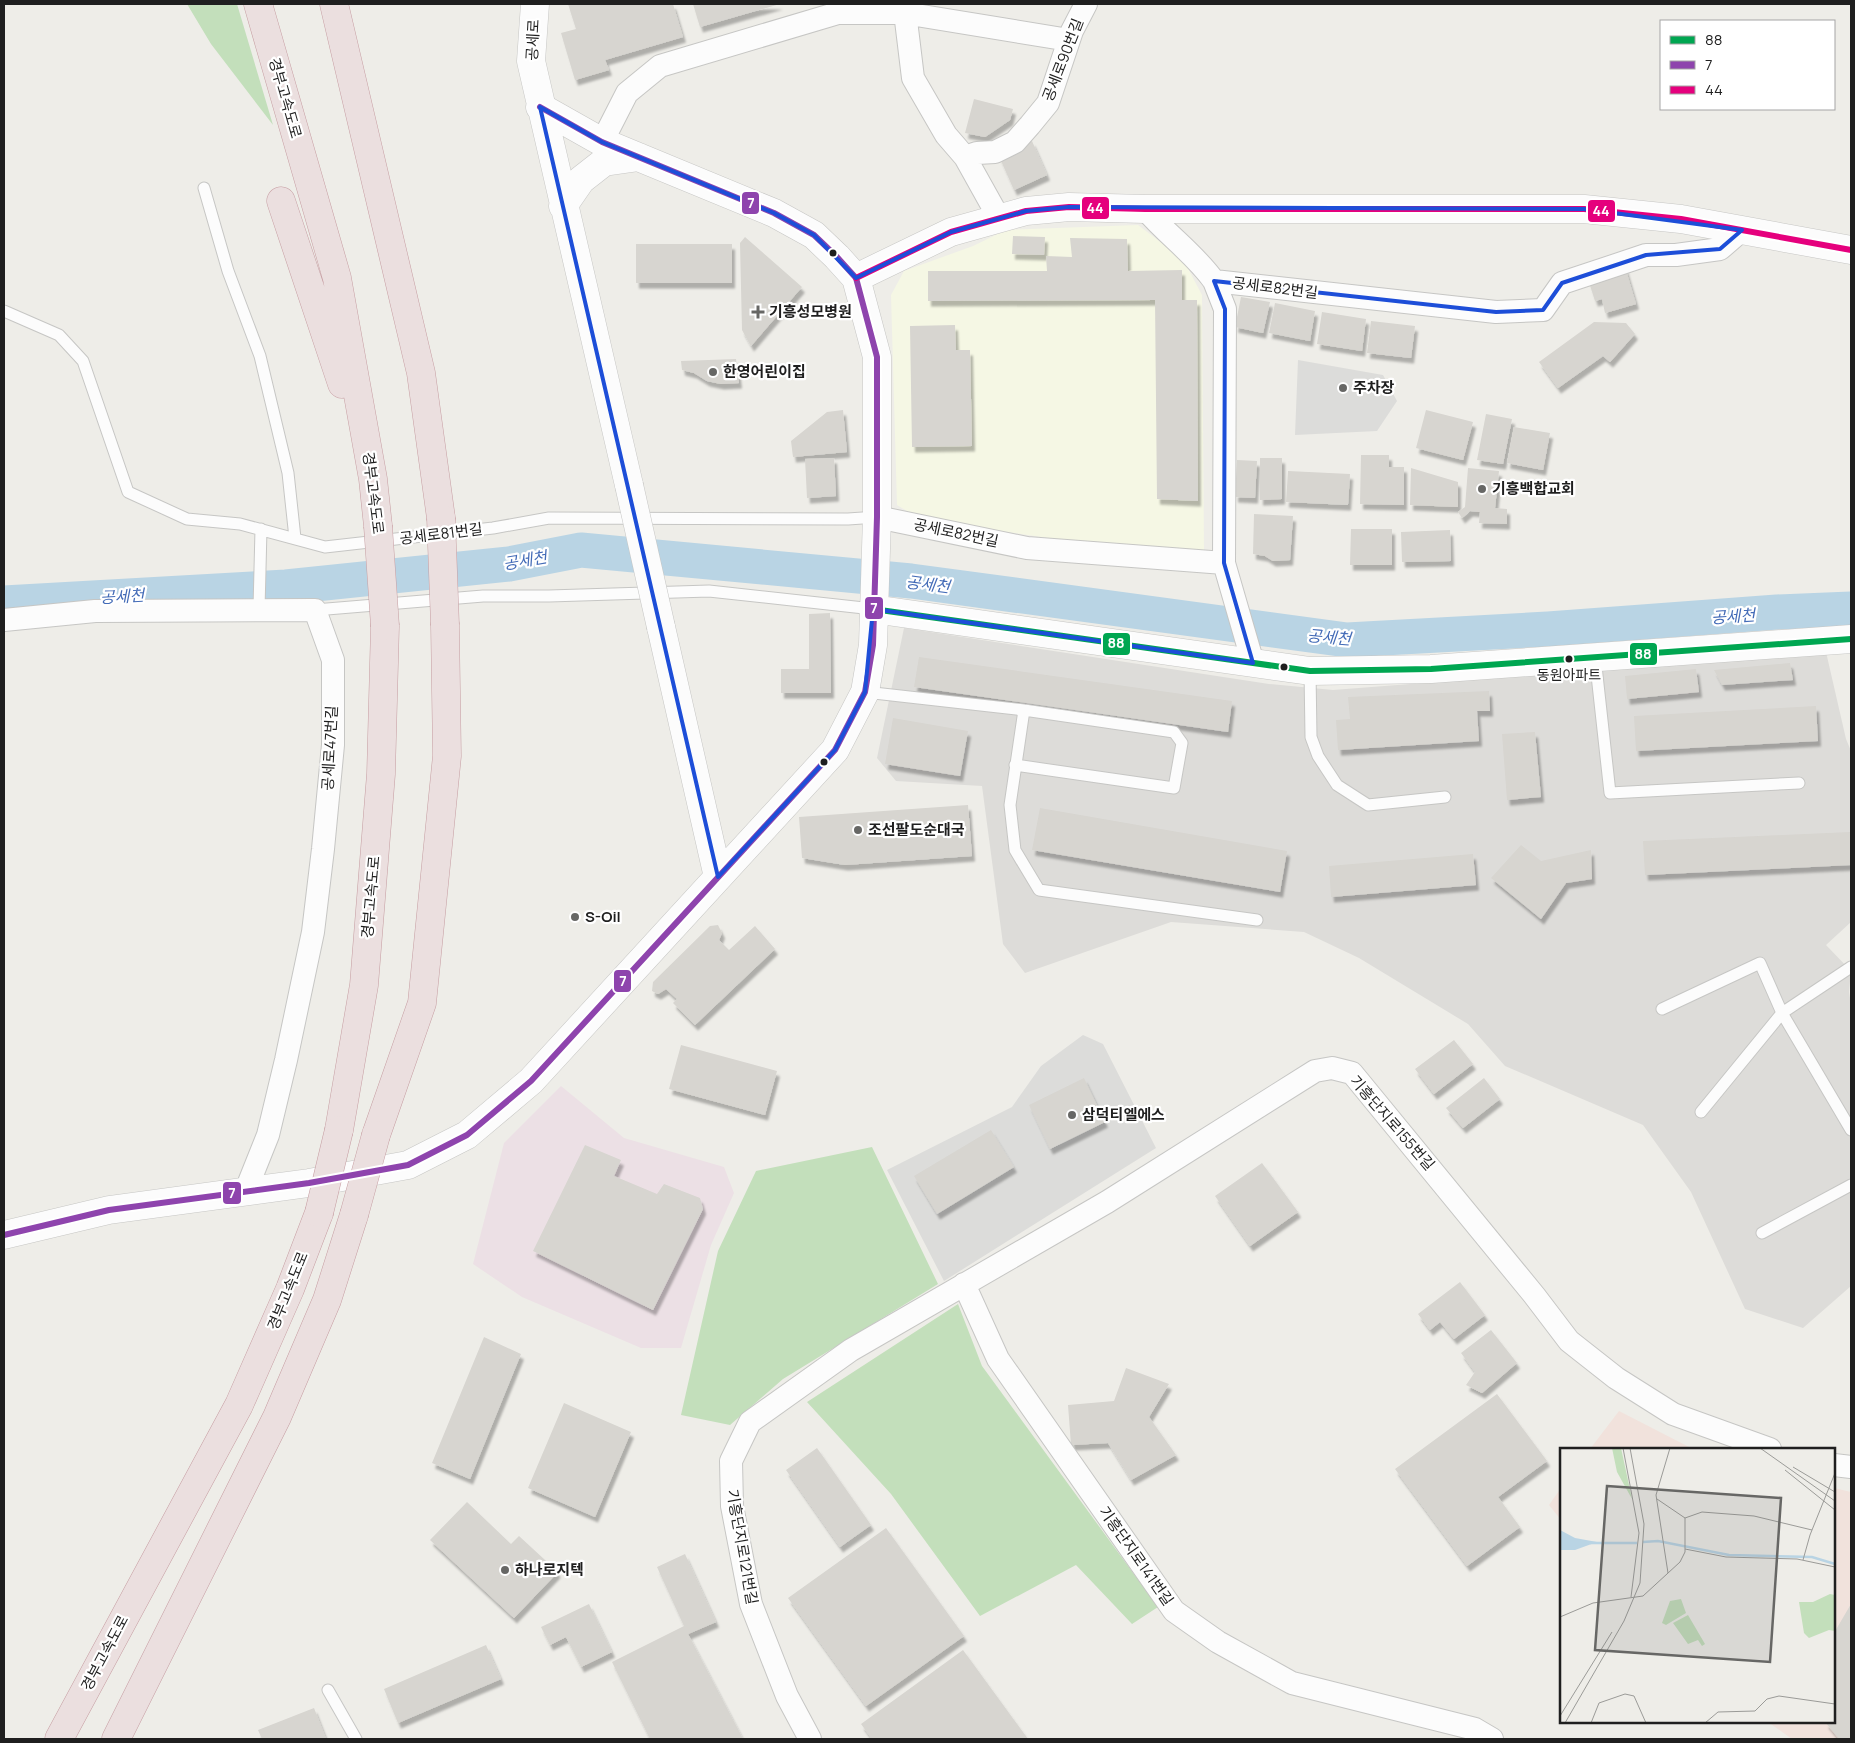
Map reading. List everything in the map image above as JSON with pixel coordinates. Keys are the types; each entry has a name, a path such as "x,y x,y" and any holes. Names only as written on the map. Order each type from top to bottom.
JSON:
{"highway":[{"name":"경부고속도로","path":"59,1739 239,1405 290,1289 318,1213 339,1130 364,985 381,774 384,626 373,479 337,278 258,4"},
{"path":"116,1739 277,1417 327,1300 354,1215 376,1135 422,1003 447,756 441,518 421,373 334,4"},
{"path":"281,200 373,479"}],"street":[{"name":"공세로","path":"535,4 531,61 540,107 629,485 718,877"},
{"name":"공세로90번길","path":"965,157 977,152 996,152 1015,142 1048,103 1069,40 1086,4"},
{"path":"602,142 626,93 660,66 838,13 904,8 1069,40"},
{"path":"904,8 913,78 946,135 965,157 999,218"},
{"path":"4,1235 110,1210 246,1190 309,1184 408,1165 467,1135 531,1081 835,750 865,692 873,645 877,357 856,278 838,256 814,235 774,213 602,142 540,107"},
{"path":"563,206 581,180 604,162 639,157"},
{"path":"856,278 907,251 951,232 1026,210 1069,206 1145,209 1584,209 1681,219 1851,250"},
{"path":"1145,209 1164,231 1200,261 1214,280"},
{"name":"공세로82번길","path":"876,528 1027,548 1224,562 1225,309 1214,280 1496,312 1543,310 1562,283 1646,255 1676,255 1720,249 1742,230"},
{"path":"1224,562 1253,662"},
{"path":"4,620 95,611 260,608 314,610"},
{"path":"873,609 1310,670 1431,669 1851,639"},
{"name":"공세로47번길","path":"246,1190 268,1135 286,1060 313,932 324,849 333,745 333,660 314,610"},
{"name":"기흥단지로155번길","path":"964,1284 1106,1202 1283,1090 1315,1072 1332,1068 1352,1073 1367,1089 1569,1341 1616,1378 1673,1414 1767,1448"},
{"name":"기흥단지로121번길","path":"810,1739 787,1696 751,1604 732,1506 730,1461 750,1422 851,1350 964,1284"},
{"name":"기흥단지로141번길","path":"964,1284 998,1359 1174,1611 1218,1642 1292,1683 1475,1729 1492,1739"},
{"path":"1835,1465 1851,1467"}],"lane":[{"path":"204,188 228,271 260,356 288,473 295,538"},
{"name":"공세로81번길","path":"4,311 59,335 83,361 128,492 187,519 240,524 325,547 493,528 549,518 848,519 876,528"},
{"path":"260,608 261,530"},
{"path":"314,610 483,596 709,591 873,609"},
{"path":"1595,657 1610,792 1799,783"},
{"path":"1310,670 1312,737 1318,756 1337,785 1368,805 1445,797"},
{"path":"865,692 1024,710 1174,732 1182,743 1174,788 1015,765"},
{"path":"1024,710 1010,805 1015,850 1039,890 1257,920"},
{"path":"1662,1009 1760,963 1782,1013 1851,1130"},
{"path":"1701,1112 1782,1013 1851,967"},
{"path":"1762,1232 1851,1185"},
{"path":"328,1690 356,1739"}],"highlighted area":[{"path":"540,107 602,142 774,213 814,235 856,278 951,232 1026,211 1069,207 1584,209 1742,230 1720,249 1646,255 1562,283 1543,310 1496,312 1214,281 1225,309 1224,563 1253,663 873,609 865,692 835,750 718,877"}],"shaded area":[{"path":"1138,225 1183,259 1202,295 1204,551 1068,541 920,519 897,505 891,295 904,271 973,246 1006,230"},
{"name":"주차장","path":"1298,360 1383,375 1397,401 1377,431 1295,435"},
{"path":"904,628 1269,684 1333,690 1826,652 1846,739 1851,751 1851,922 1826,945 1851,971 1849,992 1851,1004 1851,1286 1803,1328 1745,1309 1691,1192 1643,1125 1505,1066 1468,1024 1359,958 1304,932 1171,922 1025,973 1003,944 982,786 896,781 877,758"},
{"path":"1083,1035 1103,1044 1156,1148 944,1281 887,1170 1012,1107 1041,1066"},
{"path":"561,1086 624,1138 724,1167 734,1193 711,1245 681,1348 641,1348 522,1297 473,1264 504,1143"},
{"path":"1619,1411 1691,1448 1591,1448"},
{"path":"1835,1488 1851,1492 1851,1739 1792,1739 1769,1723 1835,1723"},
{"path":"1560,1489 1560,1519 1549,1505"}],"green space":[{"path":"187,4 237,4 273,125 211,44"},
{"path":"872,1147 938,1284 783,1379 730,1425 681,1415 718,1251 756,1171"},
{"path":"958,1304 982,1366 1158,1607 1132,1624 1076,1565 980,1616 891,1494 807,1402"}],"building":[{"path":"568,4 673,4 683,37 605,60 609,70 575,80 561,33 576,29"},
{"path":"693,4 780,4 700,27"},
{"path":"974,99 1013,109 1010,120 985,137 965,133"},
{"path":"1032,141 1047,175 1014,190 999,156"},
{"path":"1013,236 1045,237 1044,255 1012,254"},
{"path":"745,237 802,287 751,346 742,330 740,243"},
{"path":"1070,238 1127,239 1128,271 1182,270 1182,300 1197,300 1198,501 1157,499 1155,300 928,301 928,271 1047,271 1046,256 1072,257"},
{"path":"636,244 732,244 732,283 636,283"},
{"path":"1625,267 1636,304 1605,313 1602,299 1595,301 1588,279"},
{"path":"1241,297 1270,302 1263,333 1235,327"},
{"path":"1275,303 1315,311 1310,341 1269,333"},
{"path":"1322,312 1366,319 1362,351 1317,344"},
{"path":"1371,321 1415,326 1411,358 1367,353"},
{"path":"1594,322 1626,323 1635,334 1610,362 1603,356 1558,388 1539,362"},
{"path":"955,325 956,350 970,350 972,446 912,447 910,326"},
{"name":"한영어린이집","path":"736,359 739,383 721,384 707,381 694,373 682,370 681,361"},
{"path":"843,410 847,452 793,457 791,441 827,412"},
{"path":"1426,410 1473,422 1463,460 1416,448"},
{"path":"1486,414 1512,419 1503,464 1477,460"},
{"path":"1514,427 1550,433 1543,470 1507,463"},
{"path":"1361,455 1389,455 1389,467 1404,467 1404,505 1360,504"},
{"path":"834,458 836,496 807,498 805,459"},
{"path":"1260,458 1282,458 1282,499 1260,500"},
{"path":"1237,460 1257,461 1255,498 1235,497"},
{"path":"1411,468 1458,482 1458,507 1410,505"},
{"name":"기흥백합교회","path":"1468,468 1499,471 1495,508 1507,509 1507,524 1479,523 1480,512 1470,511 1462,518 1458,512 1465,507"},
{"path":"1288,471 1350,474 1348,505 1286,502"},
{"path":"1254,514 1293,516 1290,560 1273,561 1265,556 1253,554"},
{"path":"1351,529 1392,529 1392,565 1350,565"},
{"path":"1450,530 1451,561 1402,562 1401,532"},
{"path":"830,613 831,693 781,693 781,669 809,669 809,614"},
{"path":"919,657 1232,701 1228,732 914,687"},
{"path":"1790,663 1793,680 1722,685 1714,670"},
{"path":"1696,669 1699,692 1627,699 1625,676"},
{"path":"1489,691 1490,711 1477,711 1479,741 1338,750 1336,720 1350,719 1348,697"},
{"path":"1816,706 1818,741 1636,751 1634,716"},
{"path":"893,718 968,731 960,776 885,764"},
{"path":"1535,732 1541,797 1507,800 1502,734"},
{"path":"968,805 972,856 845,865 802,858 799,817"},
{"path":"1040,808 1287,851 1280,892 1032,850"},
{"path":"1850,832 1851,865 1645,875 1643,841"},
{"path":"1521,845 1541,861 1591,850 1592,879 1566,883 1541,919 1491,878"},
{"path":"1473,854 1476,885 1331,897 1329,866"},
{"path":"718,925 722,933 719,940 729,950 755,926 775,949 695,1025 673,1003 677,999 666,989 658,994 652,991 653,982 710,926"},
{"path":"1454,1040 1473,1064 1434,1094 1415,1069"},
{"path":"681,1045 777,1071 765,1115 669,1089"},
{"path":"1084,1078 1105,1122 1050,1149 1029,1105"},
{"path":"1484,1078 1500,1099 1463,1128 1446,1108"},
{"path":"991,1130 1014,1167 937,1214 914,1176"},
{"path":"585,1145 621,1160 614,1176 657,1194 664,1184 700,1198 703,1209 653,1310 533,1251"},
{"path":"1262,1163 1298,1212 1250,1246 1215,1196"},
{"path":"1460,1282 1485,1315 1454,1339 1440,1322 1430,1330 1418,1314"},
{"path":"1491,1330 1517,1363 1482,1393 1466,1385 1475,1372 1461,1353"},
{"path":"484,1337 521,1354 470,1479 432,1463"},
{"path":"1126,1368 1169,1384 1149,1417 1176,1455 1131,1480 1108,1443 1071,1445 1068,1405 1114,1401"},
{"path":"1497,1394 1547,1461 1498,1497 1520,1527 1467,1566 1395,1469"},
{"path":"564,1403 631,1432 595,1517 528,1488"},
{"path":"817,1448 871,1525 840,1547 786,1470"},
{"path":"467,1502 511,1544 519,1536 558,1572 514,1618 430,1540"},
{"path":"886,1528 964,1636 866,1706 788,1598"},
{"path":"685,1554 716,1622 688,1634 743,1739 650,1739 612,1662 684,1626 657,1567"},
{"path":"589,1604 612,1652 581,1667 566,1637 550,1645 541,1627"},
{"path":"1851,1604 1851,1739 1839,1739 1826,1723 1835,1723 1835,1631"},
{"path":"486,1645 501,1679 398,1723 384,1689"},
{"path":"963,1650 1028,1739 872,1739 861,1724"},
{"path":"314,1708 326,1739 262,1739 258,1730"}],"waterway":[{"name":"공세천","path":"4,603 286,587 509,564 581,550 911,581 1347,640 1548,629 1777,612 1851,609"}],"transit line":[{"name":"7","path":"4,1235 109,1210 309,1183 408,1165 467,1135 531,1081 835,750 865,692 873,645 877,517 877,357 856,278 814,235 774,213 602,142 540,107"},
{"name":"44","path":"856,278 951,232 1026,211 1069,207 1145,209 1584,209 1681,219 1851,250"},
{"name":"88","path":"873,609 1310,671 1431,669 1851,639"}],"place":[{"name":"기흥성모병원","path":"758,312"},
{"name":"한영어린이집","path":"713,372"},
{"name":"주차장","path":"1343,388"},
{"name":"기흥백합교회","path":"1482,489"},
{"name":"동원아파트","path":"1569,659"},
{"name":"조선팔도순대국","path":"858,830"},
{"name":"S-Oil","path":"575,917"},
{"name":"삼덕티엘에스","path":"1072,1115"},
{"name":"하나로지텍","path":"505,1570"}]}
